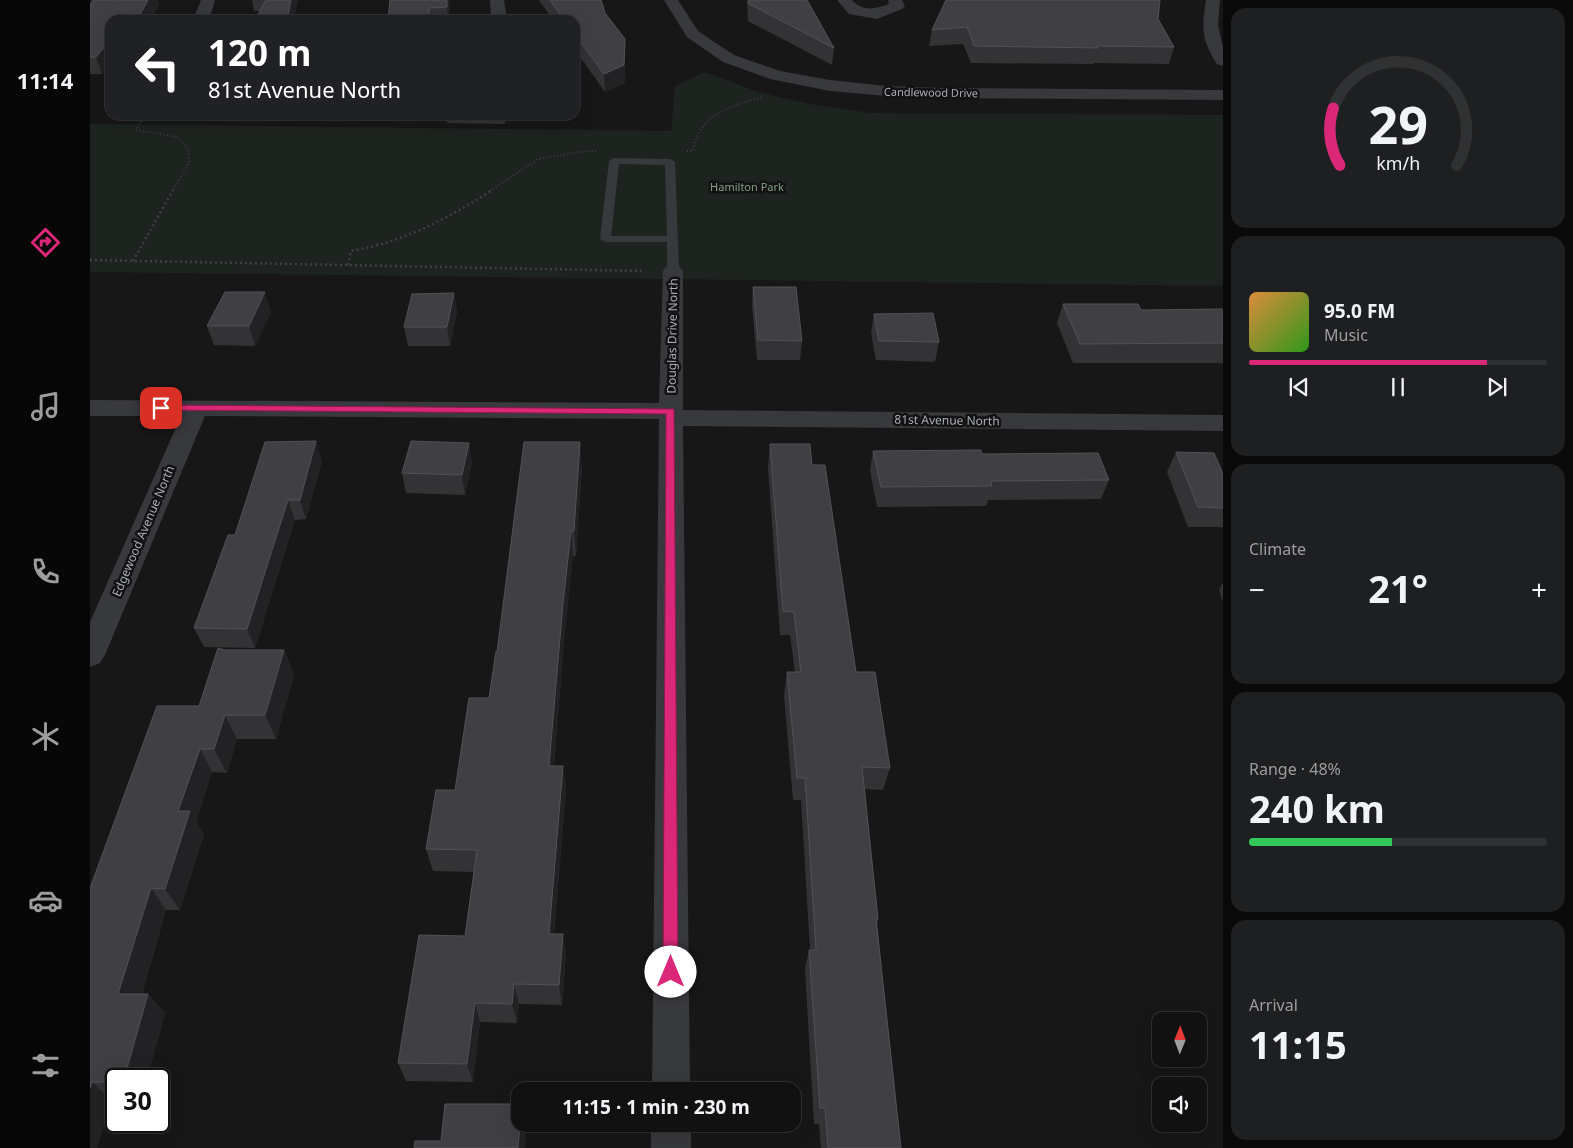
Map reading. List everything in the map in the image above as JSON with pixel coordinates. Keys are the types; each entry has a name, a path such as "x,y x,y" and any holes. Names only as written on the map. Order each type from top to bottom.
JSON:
{"street":[{"path":"203,15 208,0"},
{"path":"497,0 498,15"},
{"name":"Candlewood Drive","path":"672,0 676,16 689,32 710,48 737,62 765,72 825,85 911,92 1223,95"},
{"path":"844,0 854,11 877,14 896,6 895,0"},
{"path":"1213,0 1209,29 1213,45 1223,60"},
{"name":"Douglas Drive North","path":"671,1082 671,414 673,272"},
{"name":"81st Avenue North","path":"90,408 671,414 1223,423"},
{"name":"Edgewood Avenue North","path":"90,654 197,408"},
{"path":"671,1132 671,1148"}],"lane":[{"path":"672,239 605,238 614,161 670,162 673,272"}],"path":[{"path":"683,151 693,152 696,136 706,123 729,107 764,96"},
{"path":"132,261 189,162 188,148 177,137 136,130 142,120"},
{"path":"348,265 351,252 375,247 417,233 458,212 538,159 585,150 604,151"},
{"path":"90,260 673,272"}],"green space":[{"name":"Hamilton Park","path":"705,72 758,92 810,104 871,113 1223,115 1223,286 90,272 90,124 671,131 675,86"}],"building":[{"path":"93,0 148,0 140,15 105,15 105,46 96,57 90,57 90,5"},
{"path":"266,0 291,0 288,15 258,15"},
{"path":"390,0 447,0 447,7 429,8 429,15 388,15"},
{"path":"550,0 601,0 605,13 625,39 624,65 604,74 580,41 580,15 560,15"},
{"path":"749,0 807,0 834,48 749,4"},
{"path":"946,0 1160,0 1158,19 1174,47 974,46 967,27 932,30"},
{"path":"753,287 796,287 802,341 758,340"},
{"path":"225,292 265,292 249,326 207,326"},
{"path":"454,293 447,327 404,327 412,294"},
{"path":"1063,304 1138,304 1141,310 1222,309 1223,343 1080,344"},
{"path":"933,313 939,342 879,341 874,314"},
{"path":"316,441 300,500 288,500 247,629 194,628 228,535 235,535 265,442"},
{"path":"411,441 469,443 462,475 402,473"},
{"path":"524,442 580,442 574,531 571,531 563,603 549,766 563,766 549,934 563,934 559,985 514,984 512,1004 475,1003 467,1064 398,1063 419,935 465,936 477,850 426,849 436,790 455,790 469,698 489,698 497,652"},
{"path":"770,444 810,444 812,465 825,465 856,672 875,672 890,768 862,767 878,919 876,919 901,1148 828,1148 825,1108 820,1108 809,950 816,950 805,778 797,778 787,672 801,672 794,612 783,611"},
{"path":"981,450 982,454 1098,453 1109,480 991,481 992,486 881,487 873,451"},
{"path":"1176,452 1214,453 1223,474 1223,508 1198,507"},
{"path":"218,648 225,650 284,650 265,715 225,715 214,749 200,749 178,811 190,811 165,889 151,888 118,994 148,994 127,1068 105,1068 105,1082 92,1082 90,1088 90,888 157,706 199,706"},
{"path":"445,1104 511,1104 511,1132 519,1132 518,1148 414,1148 415,1141 441,1141"}],"route":[{"path":"161,408 671,411 671,972"}]}
